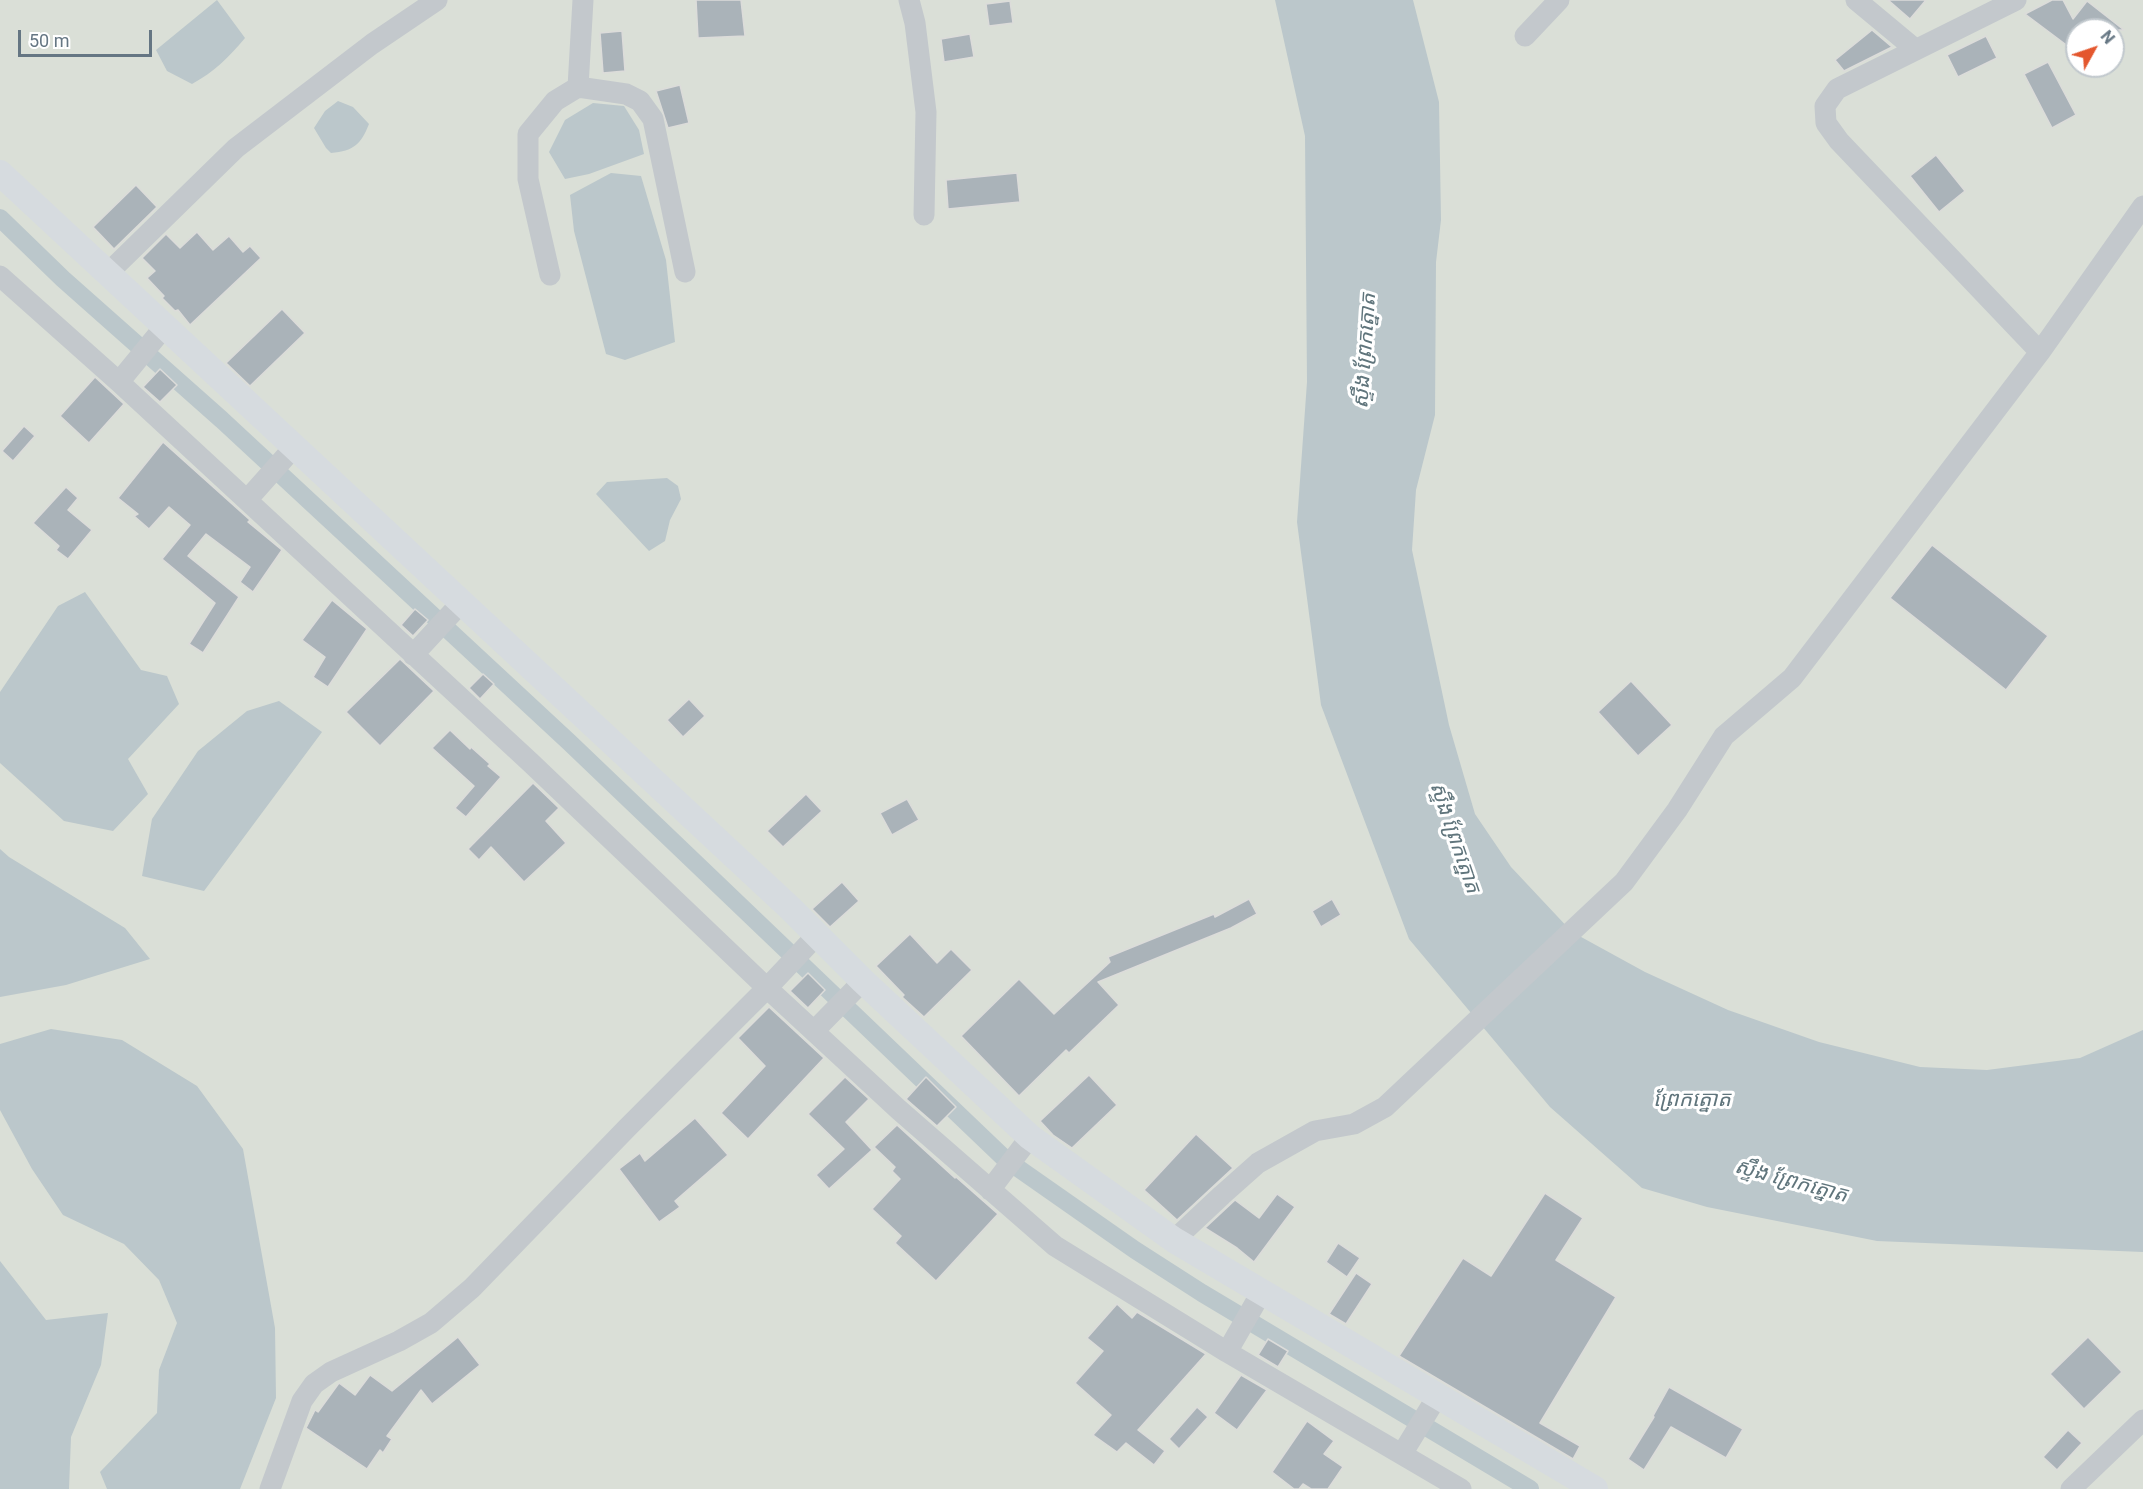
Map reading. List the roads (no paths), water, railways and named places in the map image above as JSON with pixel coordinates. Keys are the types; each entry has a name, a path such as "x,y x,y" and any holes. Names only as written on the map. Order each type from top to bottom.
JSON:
{"main road":[{"path":"0,172 817,934 1023,1146 1174,1240 1257,1301 1438,1395 1595,1489"}],"street":[{"path":"108,273 236,148 372,44 437,0"},
{"path":"578,87 583,0"},
{"path":"909,0 915,22 926,112 924,215"},
{"path":"1525,36 1559,0"},
{"path":"1856,0 1915,49"},
{"path":"2016,0 1838,89 1825,106 1826,123 1854,158 2040,352"},
{"path":"550,274 528,179 528,134 555,101 578,87 626,94 640,100 653,119 685,272"},
{"path":"1174,1240 1258,1163 1315,1131 1354,1124 1385,1107 1624,882 1677,810 1724,736 1792,678 2040,352 2143,206"},
{"path":"0,276 118,382 252,494 413,655 821,1024 898,1109 995,1184 1055,1246 1231,1345 1461,1489"},
{"path":"118,382 165,326"},
{"path":"252,494 295,446"},
{"path":"413,655 462,602"},
{"path":"270,1489 302,1401 314,1384 331,1372 399,1341 431,1323 472,1288 817,934"},
{"path":"821,1024 863,981"},
{"path":"995,1184 1023,1146"},
{"path":"1231,1345 1257,1301"},
{"path":"1402,1454 1438,1395"},
{"path":"2071,1489 2143,1420"}],"water":[{"path":"217,0 245,38 221,64 192,84 167,71 156,50"},
{"name":"ព្រែកត្នោត","path":"1275,0 1413,0 1439,102 1441,220 1436,262 1435,415 1416,490 1412,550 1449,725 1475,814 1511,867 1572,932 1645,972 1728,1010 1819,1042 1920,1067 1987,1070 2080,1058 2143,1030 2143,1252 1877,1241 1707,1207 1642,1188 1550,1107 1409,939 1321,705 1297,522 1307,382 1305,136"},
{"path":"338,101 353,107 369,124 356,145 331,153 314,128 325,111"},
{"path":"593,103 624,106 639,130 644,154 589,174 565,179 549,152 565,120"},
{"path":"611,173 641,176 666,260 675,342 625,360 606,354 574,231 570,195"},
{"path":"667,478 678,486 681,499 670,520 665,541 649,551 596,494 607,482"},
{"path":"85,592 141,670 167,676 179,704 128,759 148,794 113,831 64,821 0,763 0,692 58,606"},
{"path":"279,701 322,732 204,891 142,876 152,819 198,751 247,711"},
{"path":"0,849 9,857 125,928 150,959 66,985 0,997"},
{"path":"51,1029 122,1040 197,1086 243,1149 275,1328 276,1398 240,1489 107,1489 100,1472 157,1413 159,1370 177,1323 159,1280 124,1244 63,1215 32,1169 0,1110 0,1044"},
{"path":"0,1261 46,1320 108,1313 101,1365 71,1437 69,1489 0,1489"}],"waterway":[{"path":"0,218 63,279 222,420 569,742 1005,1159 1135,1250 1202,1293 1530,1489"}],"water label":[{"name":"ស្ទឹង ព្រែកត្នោត","path":"1366,351"},
{"name":"ស្ទឹង ព្រែកត្នោត","path":"1454,838"},
{"name":"ស្ទឹង ព្រែកត្នោត","path":"1791,1182"}]}
